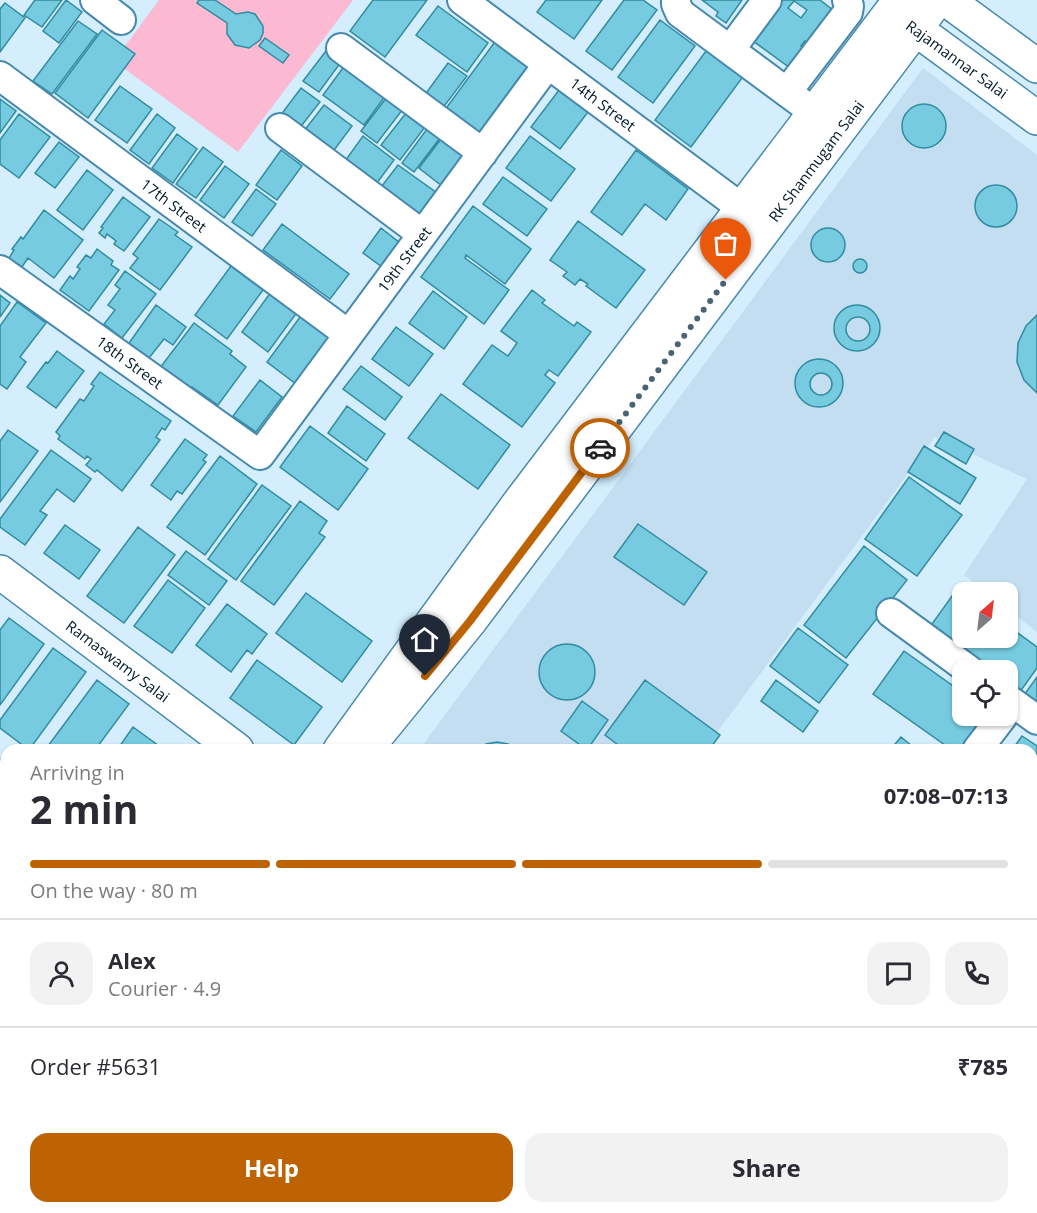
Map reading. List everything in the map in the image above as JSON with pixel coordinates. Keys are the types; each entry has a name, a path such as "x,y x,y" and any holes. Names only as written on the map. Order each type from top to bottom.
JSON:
{"street":[{"path":"95,0 121,20"},
{"name":"14th Street","path":"462,0 743,209"},
{"path":"676,0 680,13 815,113"},
{"path":"729,50 767,0"},
{"path":"787,92 848,12 847,0"},
{"name":"RK Shanmugam Salai","path":"370,744 470,621 591,434 896,10 937,0"},
{"path":"947,0 1037,66"},
{"path":"344,744 519,503 591,434 743,209 896,10"},
{"name":"Rajamannar Salai","path":"896,10 1037,118"},
{"path":"341,48 483,153"},
{"name":"19th Street","path":"260,455 548,64"},
{"name":"17th Street","path":"0,76 348,334"},
{"path":"280,128 422,234"},
{"name":"18th Street","path":"0,270 260,455"},
{"name":"Ramaswamy Salai","path":"0,572 229,744"},
{"path":"891,614 955,660"},
{"path":"1018,711 1037,720"},
{"path":"981,744 994,726"}],"shaded area":[{"path":"159,0 353,0 238,152 114,61"},
{"path":"923,68 1037,155 1037,632 1018,617 1018,582 973,582 964,575 1027,479 935,437 708,744 423,744"}],"building":[{"path":"35,0 62,0 42,27 24,15"},
{"path":"66,0 82,12 59,43 43,31"},
{"path":"199,0 215,0 236,14 248,12 255,14 263,26 260,40 249,48 235,45 227,34 227,23 197,3"},
{"path":"373,0 427,0 385,57 350,31"},
{"path":"546,0 602,0 574,39 537,12"},
{"path":"624,0 643,0 657,10 612,70 586,51"},
{"path":"702,0 742,0 726,23 716,16 718,12"},
{"path":"777,0 820,0 834,11 825,23 822,21 817,28 820,30 810,44 805,41 801,46 804,49 790,68 749,38","holes":["794,1 807,10 801,18 788,8"]},
{"path":"5,3 25,18 0,52 0,9"},
{"path":"438,6 488,43 467,72 416,35"},
{"path":"660,20 695,46 653,103 618,77"},
{"path":"78,21 97,34 52,94 33,81"},
{"path":"102,30 135,54 88,118 55,93"},
{"path":"265,38 289,55 283,63 259,46"},
{"path":"497,39 537,68 483,140 444,111"},
{"path":"329,47 344,58 319,92 303,81"},
{"path":"709,47 745,74 691,147 655,120"},
{"path":"348,61 389,91 364,125 323,95"},
{"path":"448,63 467,76 442,109 424,96"},
{"path":"120,86 152,109 127,143 95,120"},
{"path":"301,88 320,102 295,134 277,120"},
{"path":"559,90 588,112 560,149 531,127"},
{"path":"387,97 403,109 377,143 361,131"},
{"path":"0,99 16,111 0,133"},
{"path":"924,104 939,111 946,126 939,141 924,148 909,141 902,126 909,111"},
{"path":"324,105 352,126 329,157 300,136"},
{"path":"406,113 425,127 400,160 381,145"},
{"path":"19,114 50,137 19,178 0,164 0,140"},
{"path":"157,114 175,128 149,164 130,150"},
{"path":"427,129 440,138 414,172 402,163"},
{"path":"177,134 197,149 173,183 152,168"},
{"path":"444,135 467,152 442,186 419,168"},
{"path":"363,136 394,160 371,191 340,168"},
{"path":"530,136 575,169 551,201 506,168"},
{"path":"59,142 79,157 55,188 35,173"},
{"path":"203,147 223,162 196,198 176,184"},
{"path":"281,150 302,166 277,200 256,185"},
{"path":"636,150 688,189 666,220 645,204 622,235 591,212"},
{"path":"398,165 437,193 414,224 375,195"},
{"path":"225,166 249,184 224,218 200,200"},
{"path":"87,170 113,190 83,230 57,210"},
{"path":"503,177 547,209 527,236 483,204"},
{"path":"996,185 1004,186 1011,191 1016,198 1016,214 1011,221 1004,226 996,227 988,226 981,221 976,214 975,206 976,198 981,191 988,186"},
{"path":"256,189 276,204 252,236 232,222"},
{"path":"123,197 150,217 124,251 114,244 116,241 107,234 105,238 99,233"},
{"path":"473,206 531,249 505,284 466,255 465,258 509,290 484,324 421,277"},
{"path":"44,210 83,240 54,278 28,258 22,267 9,258 14,250 12,249 21,237 23,239"},
{"path":"159,219 178,232 175,235 192,247 160,290 130,268 138,258 133,254"},
{"path":"578,221 645,270 616,308 580,279 575,285 563,276 567,272 550,260"},
{"path":"282,224 349,274 330,299 263,250"},
{"path":"381,228 400,243 382,267 363,253"},
{"path":"828,228 840,233 845,245 840,257 828,262 816,257 811,245 816,233"},
{"path":"97,249 113,261 111,265 119,270 89,311 60,290 70,276 73,279 80,269 77,267 86,255 91,258"},
{"path":"857,259 863,259 867,266 863,273 857,273 853,269 853,263"},
{"path":"231,266 263,290 227,339 195,315"},
{"path":"125,271 156,294 122,338 104,324 115,310 108,305 120,289 115,285"},
{"path":"532,290 545,300 542,303 574,326 577,322 591,332 558,376 549,370 545,375 555,383 522,427 463,384 492,345 508,356 517,343 501,331"},
{"path":"433,291 467,317 444,349 409,323"},
{"path":"271,292 298,311 268,352 242,332"},
{"path":"0,295 10,303 0,317"},
{"path":"17,302 46,323 20,357 26,362 7,389 0,384 0,326"},
{"path":"156,305 186,327 173,345 164,339 149,358 129,343"},
{"path":"857,305 873,312 880,328 873,344 857,351 841,344 834,328 841,312"},
{"path":"303,313 337,338 300,387 267,362"},
{"path":"1037,315 1037,393 1024,380 1017,362 1018,343 1026,326"},
{"path":"858,317 867,320 870,329 867,338 858,341 849,338 846,329 849,320"},
{"path":"194,323 232,351 230,354 246,367 218,405 192,387 186,395 156,373"},
{"path":"396,327 433,354 409,386 372,359"},
{"path":"57,351 84,371 56,408 27,387"},
{"path":"819,359 836,366 843,383 836,400 819,407 802,400 795,383 802,366"},
{"path":"361,366 402,397 385,420 343,389"},
{"path":"100,372 171,421 165,430 162,428 156,437 160,440 122,491 97,470 95,472 86,465 91,459 87,456 85,459 58,439 60,436 56,432 80,399 84,401 94,386 91,384"},
{"path":"821,373 829,376 832,384 829,392 821,395 813,392 810,384 813,376"},
{"path":"260,380 282,397 256,432 233,416"},
{"path":"441,394 510,445 478,489 408,438"},
{"path":"347,406 385,434 366,461 328,433"},
{"path":"310,426 368,469 338,510 280,467"},
{"path":"8,430 38,451 0,502 0,441"},
{"path":"944,432 974,449 966,464 935,446"},
{"path":"185,439 207,455 203,460 206,462 182,494 177,491 171,500 151,485"},
{"path":"924,446 976,478 960,504 908,472"},
{"path":"51,450 91,479 74,502 57,489 40,511 47,515 25,545 0,527 0,519"},
{"path":"220,456 257,484 205,555 167,527"},
{"path":"909,477 962,515 917,576 865,539"},
{"path":"262,485 291,506 236,580 208,559"},
{"path":"300,501 327,521 319,533 325,537 274,605 241,581"},
{"path":"638,524 707,572 684,605 614,557"},
{"path":"65,525 100,550 79,579 44,553"},
{"path":"138,527 175,555 124,623 87,596"},
{"path":"864,546 907,580 846,658 804,625"},
{"path":"186,551 227,581 209,605 168,575"},
{"path":"168,580 205,608 172,653 134,626"},
{"path":"306,593 372,641 342,682 276,633"},
{"path":"952,596 952,648 1018,648 1018,633 1037,647 1037,668 1018,695 1018,660 968,660 927,631"},
{"path":"227,604 267,634 252,654 247,650 231,672 196,645"},
{"path":"9,618 44,644 0,705 0,630"},
{"path":"798,628 848,665 819,703 770,666"},
{"path":"562,644 572,644 587,652 593,661 595,672 593,683 587,692 572,700 562,700 551,695 544,688 539,677 539,667 544,656 551,649"},
{"path":"53,648 86,672 33,744 21,744 0,728 0,720"},
{"path":"904,651 952,685 952,726 980,726 966,744 944,744 873,694"},
{"path":"257,660 322,707 293,744 230,698"},
{"path":"1037,677 1037,715 1019,702"},
{"path":"97,680 129,704 99,744 49,744"},
{"path":"645,680 720,735 713,744 617,744 605,735"},
{"path":"776,680 818,711 803,732 761,701"},
{"path":"582,701 608,720 591,744 579,744 561,731"},
{"path":"133,727 156,744 121,744"},
{"path":"1022,736 1034,744 1016,744"},
{"path":"901,737 910,744 895,744"}],"way so far":[{"path":"600,448 726,280"}],"route":[{"path":"425,676 470,621 600,448"}]}
